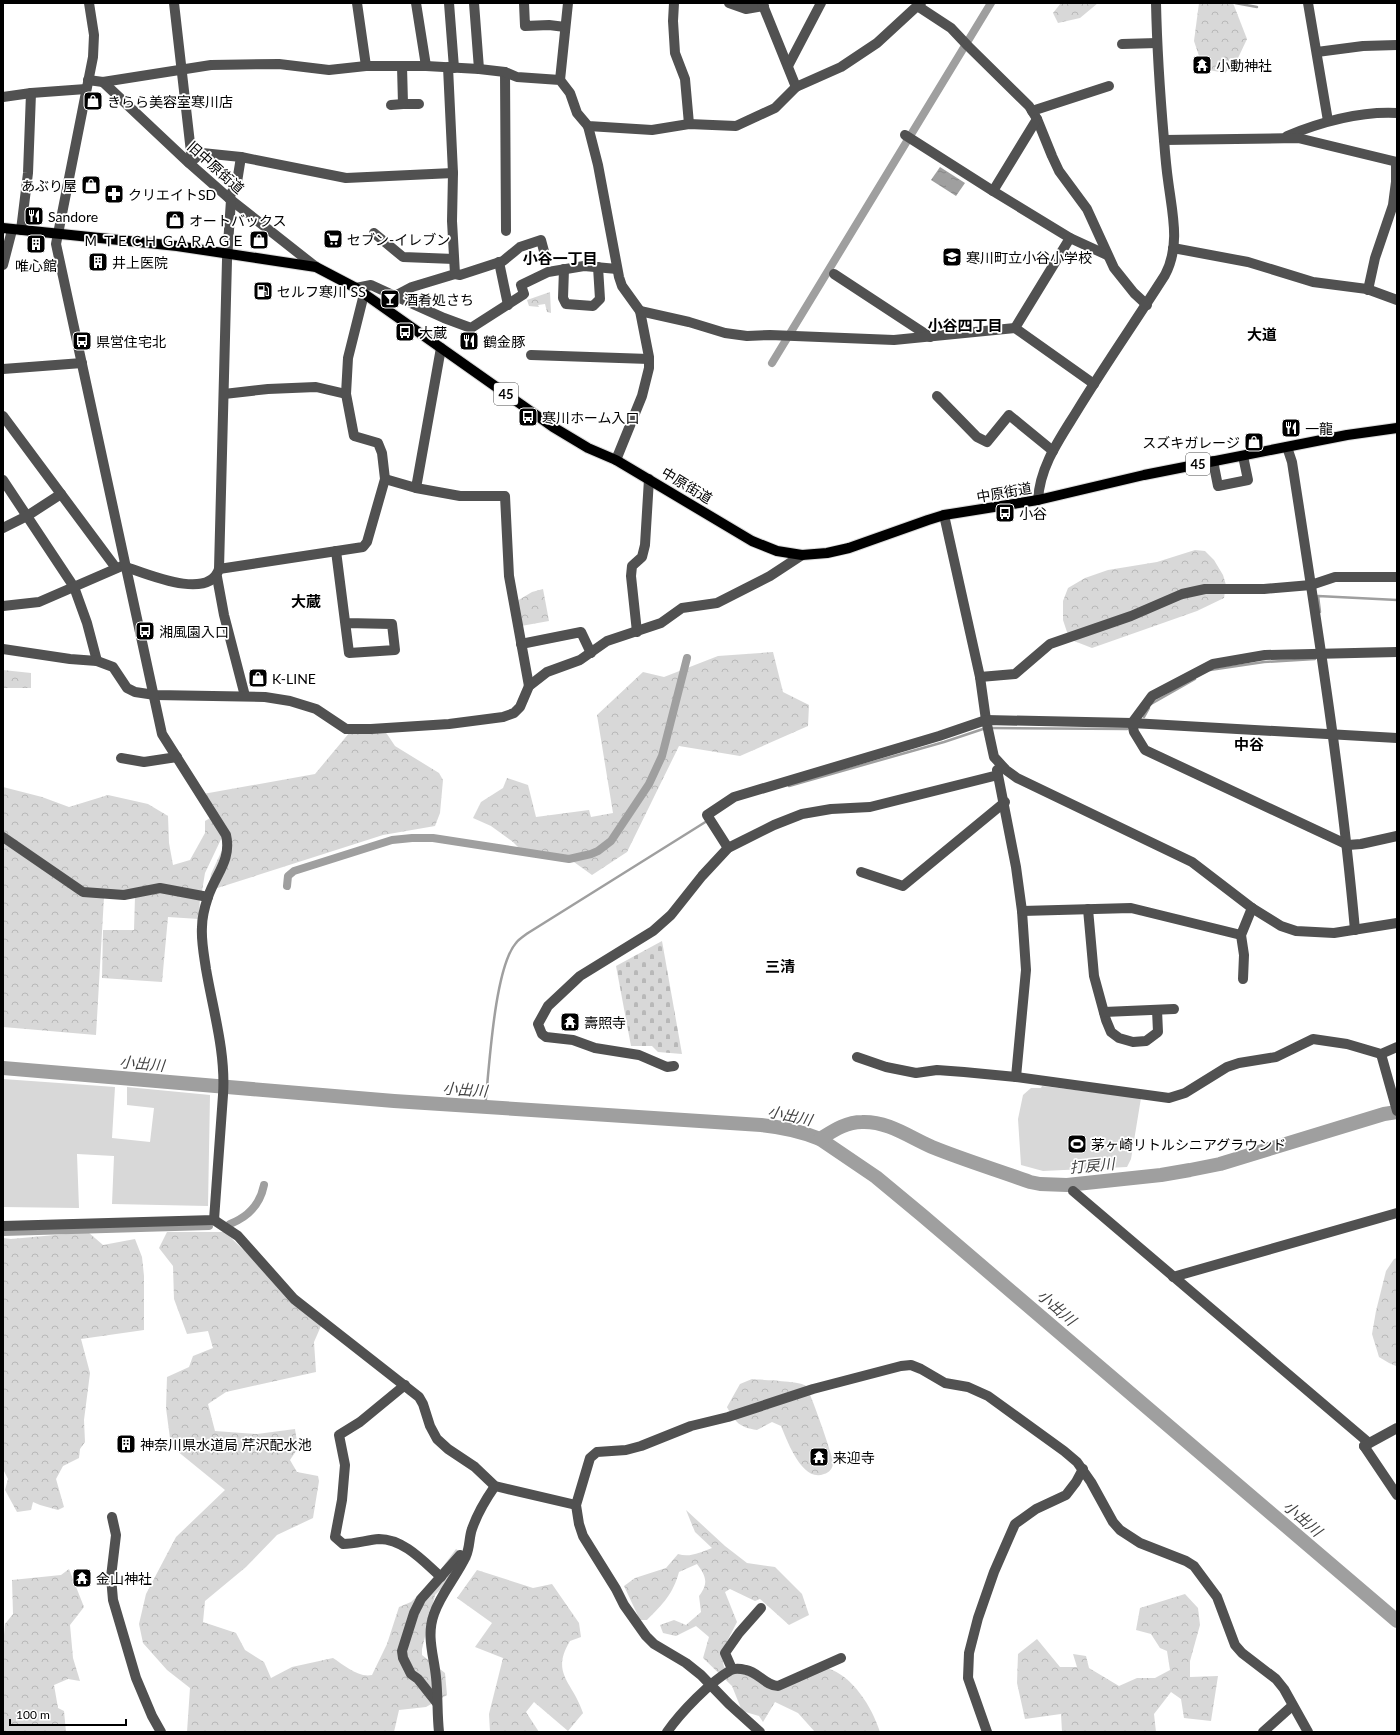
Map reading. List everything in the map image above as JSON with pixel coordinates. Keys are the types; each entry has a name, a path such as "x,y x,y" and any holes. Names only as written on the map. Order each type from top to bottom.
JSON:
{"main road":[{"name":"中原街道","path":"7,231 21,230 57,233 177,246 316,267 360,291 557,429 588,448 616,460 752,541 777,551 802,555 828,554 944,516 1038,500 1144,474 1347,435 1397,428"}],"street":[{"path":"89,3 94,36 93,57 56,244 82,363 122,566 155,695 162,734 226,835 229,846 227,856 208,897 202,926 202,937 224,1080 214,1220"},
{"path":"174,3 191,162"},
{"path":"357,3 366,66"},
{"path":"416,3 426,66"},
{"path":"449,3 453,173 452,221 455,274"},
{"path":"474,3 479,69"},
{"path":"524,3 525,26 549,25 565,27"},
{"path":"568,3 560,80 570,93 577,113 588,126 598,165 617,269 622,286 640,311 649,359 648,378 616,460"},
{"path":"674,3 673,21 675,53 685,79 689,124"},
{"path":"729,3 746,9 763,5 796,87"},
{"path":"788,66 821,3"},
{"path":"1038,500 1043,474 1053,451 1094,384 1147,305 1168,270 1173,248 1174,225 1164,140 1156,43 1156,3"},
{"path":"1308,3 1328,121"},
{"path":"588,126 652,130 689,124 736,126 774,108 796,87 840,68 877,43 920,5 951,28 1035,115 1052,156 1060,171 1087,210 1114,268 1147,305"},
{"path":"1122,44 1156,43"},
{"path":"1317,52 1362,46 1397,45"},
{"path":"3,97 182,69 211,66 279,64 328,70 366,66 426,66 479,69 505,72 517,76 560,80"},
{"path":"402,66 403,104"},
{"path":"505,72 506,231"},
{"name":"旧中原街道","path":"103,82 230,199 316,267"},
{"path":"993,191 1035,115 1109,86"},
{"path":"21,230 28,173 31,93"},
{"path":"391,105 419,104"},
{"path":"1281,139 1310,126 1328,121 1364,115 1397,113"},
{"path":"908,138 1070,238 1107,255"},
{"path":"1164,140 1298,138 1397,162 1393,222 1375,258 1368,290"},
{"path":"191,162 202,153 241,157 346,178 453,173"},
{"path":"241,157 237,182 230,199 227,253 218,573 224,615 244,696"},
{"path":"3,265 7,231"},
{"path":"374,233 403,257 415,254 454,259"},
{"path":"1015,328 1070,238"},
{"path":"395,296 412,288 455,274 460,275 503,261 520,247 541,240 546,255"},
{"path":"1173,248 1248,262 1313,282 1368,290 1397,300"},
{"path":"500,262 508,304"},
{"path":"3,416 61,494 122,566 188,585 199,584 218,573 362,547 366,542 385,479 382,453 378,443 354,436 346,394 348,358 360,291 371,285 444,318 471,328 508,304 525,297 521,284 548,272 584,266 617,269"},
{"path":"564,270 563,298 566,304 594,306 600,299 598,267"},
{"path":"834,274 930,337"},
{"path":"640,311 689,322 733,335 894,340 1015,328 1094,384"},
{"path":"416,488 441,348"},
{"path":"531,354 649,359"},
{"path":"3,369 82,363"},
{"path":"224,394 268,388 316,387 346,394"},
{"path":"937,396 977,437 987,442 1009,415 1053,451"},
{"path":"1287,447 1292,462 1322,654 1348,845 1355,930"},
{"path":"1213,461 1218,486 1248,480 1244,456"},
{"path":"385,479 416,488 460,496 505,496 509,576 529,686"},
{"path":"637,632 631,576 632,566 642,558 645,545 649,479"},
{"path":"3,480 74,587 87,623 97,661"},
{"path":"3,528 27,516 61,494"},
{"path":"944,516 980,677 987,725 1005,802 1022,911 1026,970 1016,1077"},
{"path":"336,551 349,653 395,650 392,624 346,623"},
{"path":"3,649 70,660 97,661 113,667 127,688 135,692 155,695 265,697 290,701 316,709 346,729 371,729 449,724 503,717 514,713 520,707 529,686 547,672 580,660 607,641 661,623 682,608 717,603 726,599 770,576 802,555"},
{"path":"3,606 39,602 122,566"},
{"path":"980,677 1015,674 1050,644 1131,616 1182,594 1205,589 1264,589 1311,585 1335,577 1397,577"},
{"path":"521,644 582,632 590,652"},
{"path":"1397,652 1265,656 1213,664 1152,696 1132,723 1134,732 1145,750 1348,845 1361,844 1397,836"},
{"path":"728,848 706,815 734,797 939,736 987,725 1132,723 1332,736 1397,738"},
{"path":"121,758 144,762 177,757"},
{"path":"994,757 1006,770 1017,778 1192,862 1252,908 1281,926 1296,931 1334,933 1397,923"},
{"path":"674,1066 667,1067 639,1055 595,1048 573,1040 546,1037 542,1034 538,1024 548,1006 580,976 653,931 671,915 702,876 728,848 774,825 802,814 831,809 870,808 998,775"},
{"path":"861,872 903,886 1005,802"},
{"path":"3,837 83,892 124,895 160,888 208,897"},
{"path":"1022,911 1131,908 1241,935"},
{"path":"1243,979 1244,955 1241,935 1252,908"},
{"path":"1088,909 1094,976 1111,1032 1119,1038 1133,1042 1146,1041 1158,1032 1157,1010"},
{"path":"1104,1012 1174,1009"},
{"path":"857,1057 916,1073 937,1070 1016,1077 1169,1098 1185,1093 1227,1067 1238,1063 1276,1057 1313,1039 1347,1044 1381,1054 1397,1048"},
{"path":"1381,1054 1397,1108"},
{"path":"1073,1191 1173,1276 1364,1446 1397,1495"},
{"path":"1173,1276 1397,1213"},
{"path":"3,1226 214,1220 238,1236 294,1299 419,1397 423,1404 430,1426 437,1439 448,1449 475,1467 495,1486 576,1504"},
{"path":"760,1732 686,1664 654,1644 646,1636 624,1605 616,1589 583,1536 578,1524 576,1504 590,1458 596,1452 626,1450 640,1446 691,1426 728,1417 813,1389 901,1366 911,1365 945,1382 968,1387 988,1396 1064,1451 1083,1469 1113,1522 1120,1530 1152,1549 1186,1561 1198,1571 1217,1597 1235,1646 1276,1679 1284,1689 1292,1706 1308,1732"},
{"path":"405,1385 360,1422 339,1435 345,1465 342,1500 335,1537 343,1544 354,1544 380,1539 394,1541 413,1553 441,1577"},
{"path":"1364,1446 1397,1428"},
{"path":"987,1732 968,1678 969,1654 978,1618 994,1572 1015,1524 1036,1509 1066,1495 1076,1482 1083,1469"},
{"path":"437,1703 418,1678 411,1674 405,1664 402,1650 414,1613 421,1599 454,1563 462,1552 486,1499 495,1486"},
{"path":"112,1517 116,1535 111,1577 113,1600 136,1678 152,1716 161,1732"},
{"path":"439,1732 436,1678 430,1646 430,1630 433,1615 447,1587 466,1556 471,1530"},
{"path":"732,1669 725,1653 739,1633 761,1608"},
{"path":"667,1732 705,1690 732,1669 754,1671 773,1686 778,1686 841,1658"},
{"path":"1263,1732 1292,1706"}],"green space":[{"path":"1061,3 1098,3 1080,18 1058,23 1053,13"},
{"path":"1199,3 1233,3 1247,39 1238,58 1225,73 1209,70 1199,56 1194,41"},
{"path":"550,292 551,313 547,312 545,304 538,305 539,307 529,306 527,300"},
{"path":"1195,550 1205,551 1214,560 1223,575 1226,585 1224,598 1197,611 1092,648 1074,641 1067,632 1063,620 1063,601 1068,588 1085,578 1108,570 1157,562"},
{"path":"543,589 549,621 521,626 517,601 532,592"},
{"path":"773,652 783,692 809,705 808,726 740,756 679,746 627,852 592,875 567,857 521,850 513,842 491,826 473,818 481,802 503,788 507,778 528,785 536,817 589,810 591,817 613,813 597,715 643,672 664,677 718,656"},
{"path":"3,670 31,673 31,688 3,688"},
{"path":"385,731 395,746 439,773 443,780 440,813 435,826 383,835 208,891 211,874 229,835 203,794 315,774 350,732"},
{"path":"3,787 42,797 69,807 108,795 148,804 168,816 169,843 173,865 190,860 205,833 205,821 212,817 223,835 205,873 202,891 124,893 83,888 3,834"},
{"path":"3,841 83,895 104,897 96,1035 3,1027"},
{"path":"160,891 200,896 199,919 168,917 162,982 102,978 103,930 134,930 135,897"},
{"path":"662,941 682,1054 658,1052 652,1046 631,1046 616,966"},
{"path":"3,1079 115,1087 112,1138 150,1142 154,1108 127,1105 127,1087 210,1095 208,1206 112,1204 114,1156 77,1154 79,1208 3,1207"},
{"name":"茅ヶ崎リトルシニアグラウンド","path":"1042,1086 1141,1098 1131,1159 1127,1167 1043,1171 1021,1165 1018,1119 1023,1095 1031,1088 1041,1088"},
{"path":"88,1232 103,1245 135,1239 142,1257 144,1276 144,1330 81,1339 90,1373 84,1420 85,1442 80,1449 79,1458 63,1466 56,1479 64,1507 58,1510 33,1502 31,1510 17,1512 5,1490 8,1479 3,1469 3,1238 11,1239"},
{"path":"167,1232 225,1232 321,1326 314,1342 316,1372 226,1392 208,1404 215,1431 257,1434 295,1429 298,1448 290,1460 297,1472 318,1476 319,1481 313,1518 277,1535 246,1567 205,1601 203,1622 236,1633 245,1650 264,1662 271,1678 292,1667 333,1658 356,1673 362,1675 372,1675 387,1644 399,1607 411,1602 430,1584 456,1549 471,1559 435,1595 422,1649 422,1655 445,1673 447,1695 426,1707 399,1710 394,1732 187,1732 190,1688 167,1670 143,1643 139,1624 146,1594 176,1537 225,1490 171,1446 166,1408 167,1377 189,1367 193,1356 213,1348 208,1331 187,1334 174,1299 173,1266 159,1248"},
{"path":"1397,1258 1396,1366 1379,1357 1372,1334 1386,1271 1394,1259"},
{"path":"752,1379 789,1382 803,1384 806,1386 830,1449 833,1465 829,1471 824,1474 816,1475 809,1472 802,1466 791,1450 781,1426 772,1422 757,1430 742,1426 736,1421 727,1407 740,1384"},
{"path":"686,1510 725,1546 747,1563 775,1567 802,1594 809,1615 789,1625 760,1599 755,1601 730,1589 725,1592 737,1622 721,1653 724,1667 735,1673 757,1671 785,1687 827,1668 836,1672 853,1685 867,1703 880,1732 815,1732 798,1713 775,1702 763,1722 759,1716 742,1711 732,1686 703,1658 709,1637 696,1626 676,1636 663,1633 660,1625 674,1620 686,1625 701,1612 699,1596 704,1587 705,1580 703,1572 697,1564 679,1572 674,1587 663,1604 647,1620 640,1620 624,1586 635,1578 666,1568 678,1554 691,1555 712,1548 695,1532"},
{"path":"69,1569 84,1607 70,1625 73,1658 80,1681 68,1679 54,1685 58,1708 64,1711 66,1732 3,1732 3,1646 5,1624 13,1614 12,1580 61,1575"},
{"path":"477,1570 533,1588 552,1584 579,1623 581,1637 570,1641 564,1652 562,1662 565,1678 579,1702 583,1713 568,1731 534,1702 526,1712 539,1732 490,1732 489,1714 503,1658 475,1647 492,1623 457,1598"},
{"path":"1185,1594 1198,1608 1200,1625 1190,1661 1190,1677 1218,1676 1211,1721 1184,1718 1181,1699 1171,1692 1154,1714 1156,1732 1062,1732 1061,1714 1025,1719 1017,1683 1018,1654 1037,1639 1060,1667 1077,1667 1073,1654 1086,1656 1089,1668 1119,1686 1137,1678 1155,1678 1170,1670 1167,1651 1160,1648 1151,1634 1136,1630 1140,1608"}],"water":[{"path":"940,167 965,183 956,196 931,180"}],"waterway":[{"path":"772,363 991,3"},
{"path":"1235,3 1257,7"},
{"path":"1320,612 1318,596 1397,600"},
{"path":"287,886 288,876 294,871 392,840 433,838 569,859 598,851 611,841 649,784 662,756 687,658"},
{"path":"1210,670 1264,662 1315,659"},
{"path":"1151,704 1195,679"},
{"path":"1144,717 1149,708"},
{"path":"789,786 944,742 986,728"},
{"path":"991,728 1127,729"},
{"path":"485,1108 494,1021 502,974 516,943 528,933 707,821"},
{"name":"小出川","path":"3,1068 394,1101 761,1125 791,1130 820,1139 876,1177 923,1216 1397,1621"},
{"name":"打戻川","path":"820,1139 840,1128 856,1122 872,1122 898,1130 944,1152 1030,1182 1067,1185 1161,1175 1220,1164 1384,1114 1397,1112"},
{"path":"230,1224 248,1214 260,1199 264,1185"},
{"path":"3,1232 209,1226"}],"place":[{"name":"小動神社","path":"1202,65"},
{"name":"きらら美容室寒川店","path":"93,101"},
{"name":"あぶり屋","path":"91,185"},
{"name":"クリエイトSD","path":"114,194"},
{"name":"Sandore","path":"34,216"},
{"name":"オートバックス","path":"175,220"},
{"name":"セブン-イレブン","path":"333,239"},
{"name":"Ｍ ＴＥＣＨ ＧＡＲＡＧＥ","path":"259,240"},
{"name":"唯心館","path":"36,244"},
{"name":"寒川町立小谷小学校","path":"952,257"},
{"name":"井上医院","path":"98,262"},
{"name":"セルフ寒川 SS","path":"263,291"},
{"name":"酒肴処さち","path":"390,299"},
{"name":"大蔵","path":"405,332"},
{"name":"県営住宅北","path":"82,341"},
{"name":"鶴金豚","path":"469,341"},
{"name":"寒川ホーム入口","path":"528,417"},
{"name":"一龍","path":"1291,428"},
{"name":"スズキガレージ","path":"1254,442"},
{"name":"小谷","path":"1005,513"},
{"name":"湘風園入口","path":"145,631"},
{"name":"K-LINE","path":"258,678"},
{"name":"壽照寺","path":"570,1022"},
{"name":"茅ヶ崎リトルシニアグラウンド","path":"1077,1144"},
{"name":"神奈川県水道局 芹沢配水池","path":"126,1444"},
{"name":"来迎寺","path":"819,1457"},
{"name":"金山神社","path":"82,1578"}],"district":[{"name":"小谷一丁目","path":"560,258"},
{"name":"小谷四丁目","path":"965,325"},
{"name":"大道","path":"1262,334"},
{"name":"大蔵","path":"306,601"},
{"name":"中谷","path":"1249,744"},
{"name":"三清","path":"780,966"}]}
